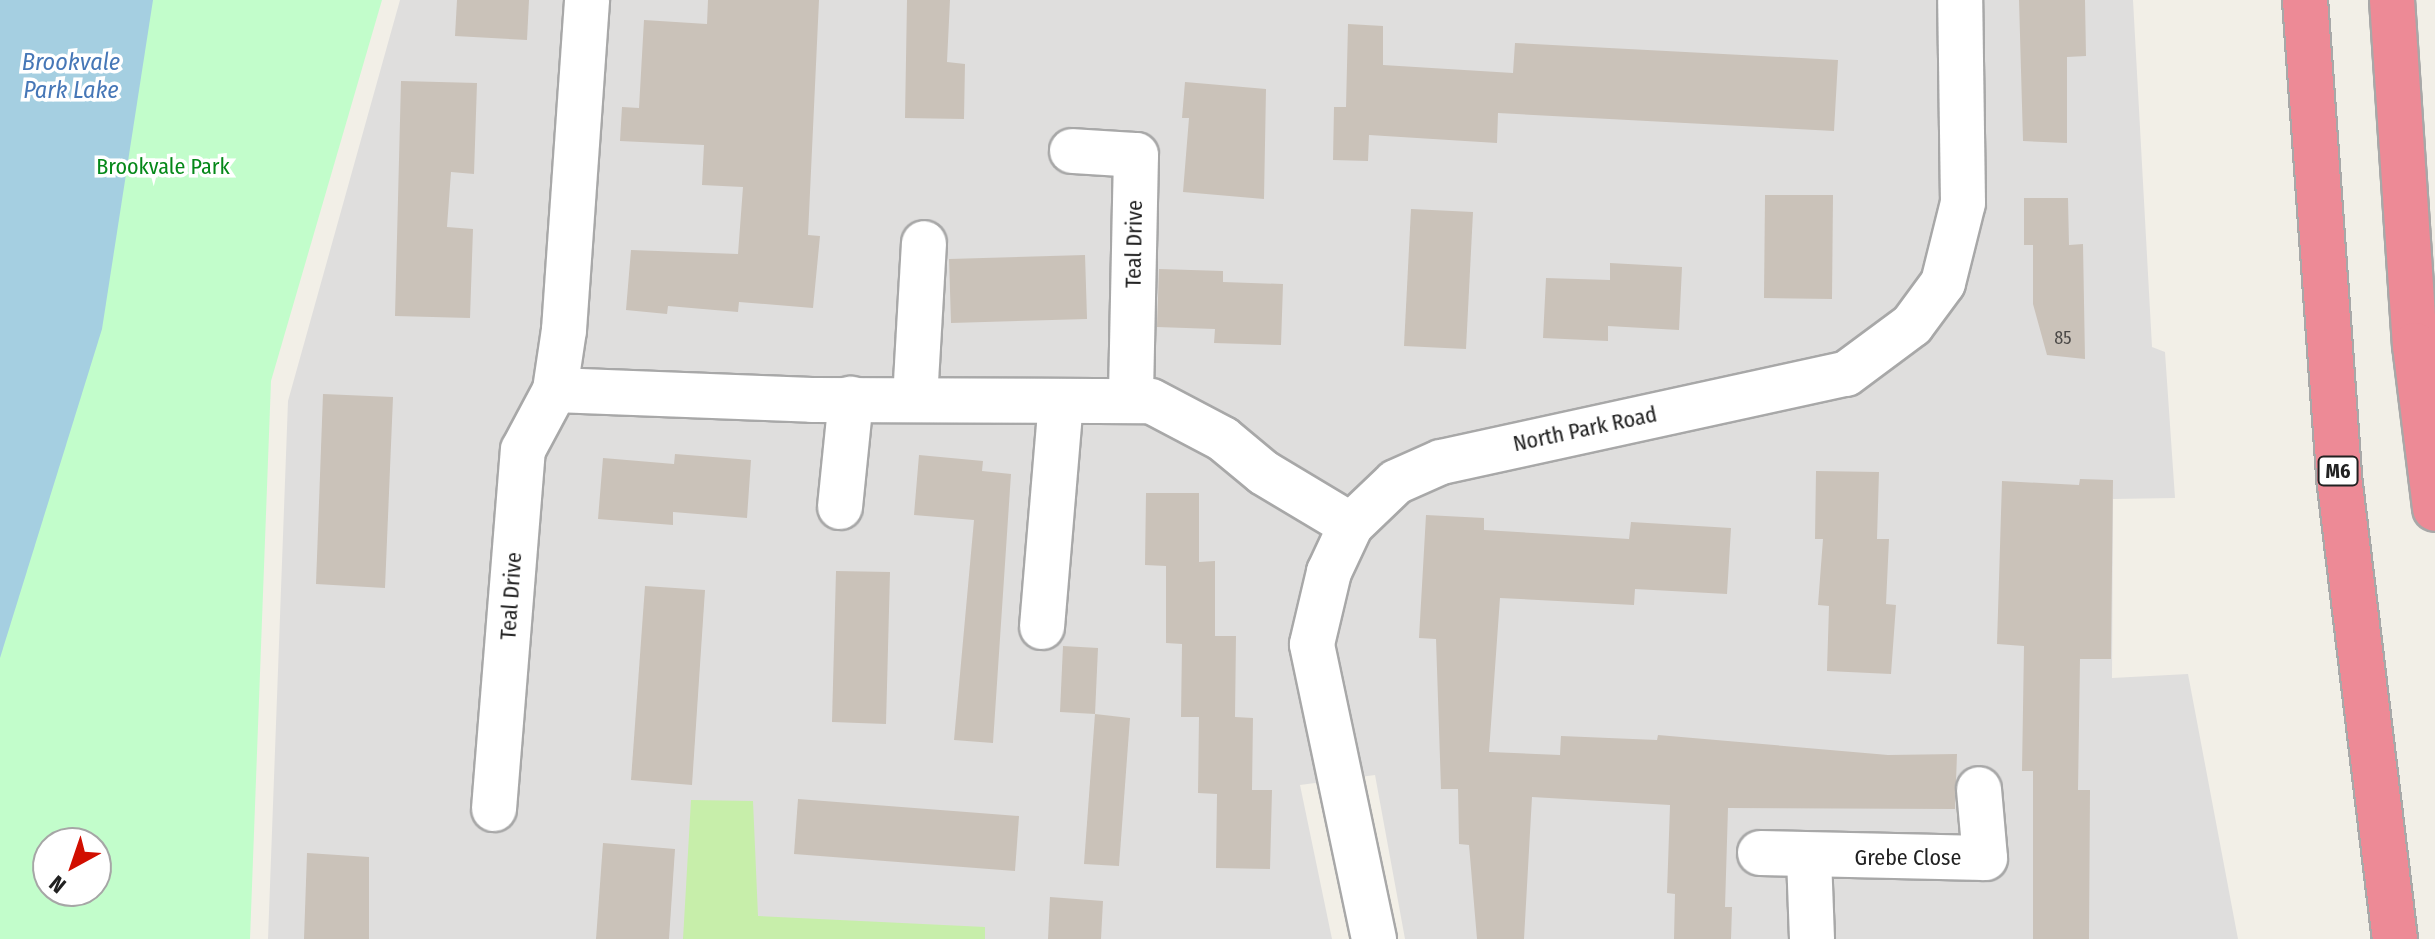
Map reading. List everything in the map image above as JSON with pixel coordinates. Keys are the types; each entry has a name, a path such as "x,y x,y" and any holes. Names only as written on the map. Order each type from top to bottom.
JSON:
{"highway":[{"name":"M6","path":"2305,0 2339,477 2395,939"},
{"path":"2392,0 2415,345 2435,509"}],"street":[{"name":"Teal Drive","path":"494,809 523,450 555,390 587,0"},
{"path":"1949,0 1960,0"},
{"name":"North Park Road","path":"1374,939 1312,644 1329,572 1351,525 1396,482 1441,462 1846,374 1912,325 1943,283 1961,216 1960,0"},
{"name":"Teal Drive","path":"1072,151 1136,155 1131,398"},
{"path":"915,399 924,243"},
{"path":"555,390 1061,403 1131,398 1178,412 1351,525"},
{"path":"840,507 851,399"},
{"path":"1042,627 1061,403"},
{"name":"Grebe Close","path":"1760,853 1809,857 1985,858 1979,789"},
{"path":"1809,857 1812,939"}],"shaded area":[{"path":"400,0 2133,0 2152,347 2165,352 2175,498 2113,499 2112,678 2188,674 2238,939 1405,939 1375,775 1300,785 1332,939 268,939 288,401"}],"green space":[{"name":"Brookvale Park","path":"0,0 382,0 271,381 250,939 0,939"},
{"path":"691,800 753,801 758,916 985,927 985,939 683,939"}],"water":[{"name":"Brookvale Park Lake","path":"0,0 153,0 102,329 0,658"}],"building":[{"path":"457,0 529,0 527,40 455,36"},
{"path":"708,0 819,0 808,235 820,236 813,308 739,302 738,312 668,306 667,314 626,310 631,250 738,254 743,187 702,185 704,145 620,141 622,107 639,108 644,20 707,24"},
{"path":"907,0 950,0 947,62 965,64 964,119 905,118"},
{"path":"2019,0 2085,0 2086,56 2067,57 2067,143 2023,141"},
{"path":"1348,24 1383,26 1383,65 1513,73 1515,43 1838,60 1834,131 1498,113 1497,143 1369,135 1368,161 1333,160 1334,107 1346,107"},
{"path":"401,81 477,83 474,174 451,172 447,227 473,229 470,318 395,316"},
{"path":"1185,82 1266,89 1264,199 1183,192 1189,118 1182,118"},
{"path":"1765,195 1833,195 1832,299 1764,298"},
{"path":"2024,198 2068,198 2069,245 2083,244 2085,359 2047,355 2033,304 2033,245 2024,245"},
{"path":"1411,209 1473,212 1466,349 1404,346"},
{"path":"1085,255 1087,319 951,323 949,259"},
{"path":"1610,263 1682,267 1679,330 1608,326 1608,341 1543,338 1546,278 1610,280"},
{"path":"1159,269 1223,271 1223,282 1283,284 1281,345 1214,343 1215,329 1157,327"},
{"path":"323,394 393,397 385,588 316,584"},
{"path":"675,454 751,460 747,518 673,512 673,525 598,519 603,458 674,464"},
{"path":"919,455 983,461 982,471 1011,474 993,743 954,740 974,520 914,515"},
{"path":"1816,471 1879,472 1877,539 1889,539 1886,604 1896,605 1891,674 1827,671 1829,606 1818,605 1823,539 1815,539"},
{"path":"2080,479 2113,480 2111,659 2080,659 2078,790 2090,790 2089,939 2033,939 2033,771 2022,771 2024,646 1997,644 2002,481 2079,485"},
{"path":"1146,493 1199,493 1199,562 1215,561 1215,636 1236,636 1235,717 1253,718 1252,790 1272,790 1270,869 1216,868 1217,794 1198,793 1199,717 1181,717 1182,644 1166,643 1166,566 1145,565"},
{"path":"1426,515 1484,518 1484,530 1629,539 1631,522 1731,528 1727,594 1635,589 1634,605 1500,598 1489,752 1560,755 1561,736 1657,740 1658,735 1888,755 1957,754 1955,809 1728,808 1725,907 1732,907 1731,939 1674,939 1675,894 1667,893 1670,805 1532,797 1524,939 1477,939 1469,845 1459,844 1458,789 1441,789 1436,639 1419,638"},
{"path":"836,571 890,572 886,724 832,722"},
{"path":"645,586 705,590 692,785 631,780"},
{"path":"1063,646 1098,648 1095,714 1060,712"},
{"path":"1095,714 1130,718 1119,866 1084,864"},
{"path":"798,799 1019,816 1015,871 794,854"},
{"path":"603,843 675,849 669,939 596,939"},
{"path":"307,853 369,857 369,939 304,939"},
{"path":"1050,897 1103,901 1101,939 1048,939"}]}
